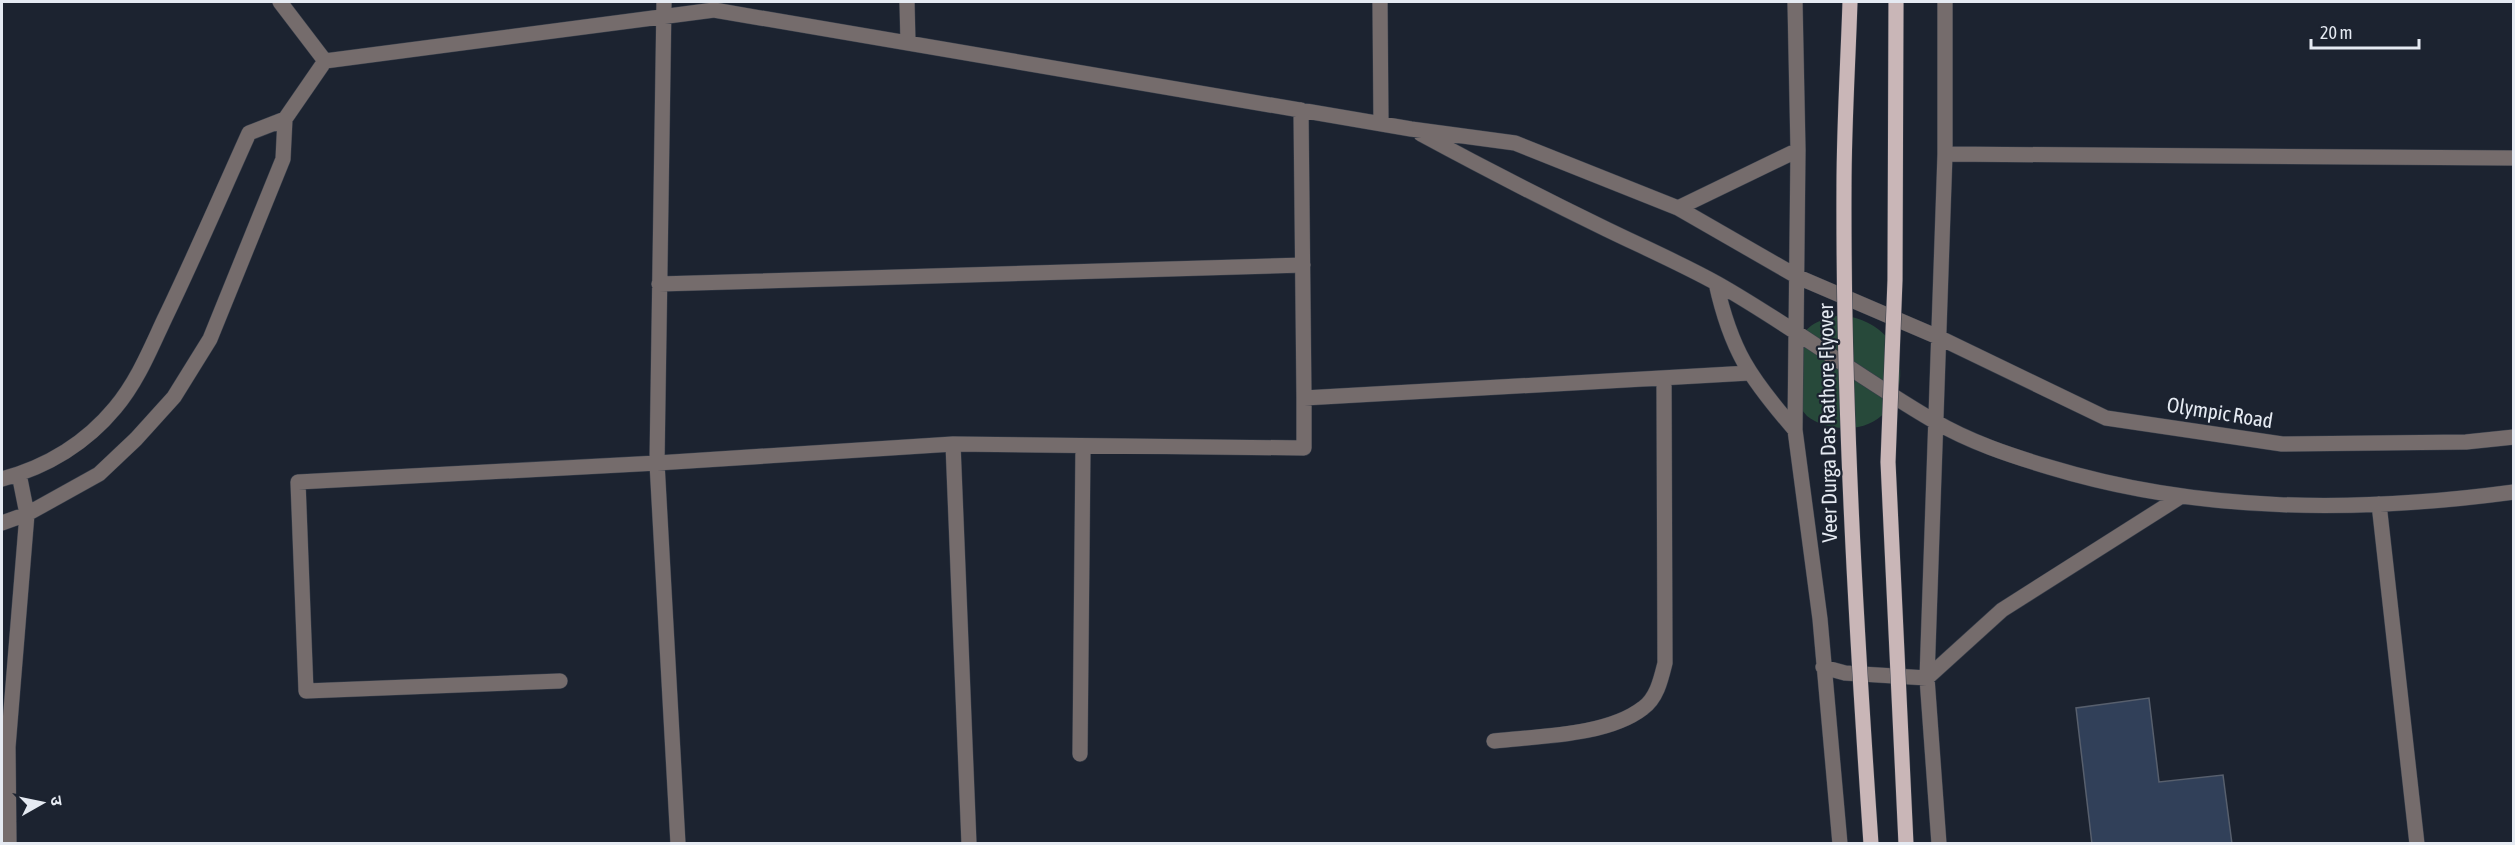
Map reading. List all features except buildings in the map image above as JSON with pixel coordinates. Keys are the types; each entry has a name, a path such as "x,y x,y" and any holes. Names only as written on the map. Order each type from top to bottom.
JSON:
{"main road":[{"name":"Veer Durga Das Rathore Flyover","path":"1850,2 1844,186 1847,422 1853,590 1871,843"},
{"path":"1896,2 1895,280 1888,452 1906,843"}],"street":[{"path":"280,2 325,61"},
{"path":"908,2 908,43"},
{"path":"1380,2 1381,123"},
{"path":"1796,2 1798,332 1795,430 1820,619 1840,843"},
{"path":"1939,843 1927,678 1934,421 1945,154 1945,2"},
{"path":"664,9 657,463 678,843"},
{"path":"2,523 27,514 99,474 136,440 174,397 210,339 283,159 285,119 325,61 664,9 714,10 1411,129 1508,181 1716,283 1798,332 1934,421 1996,452 2090,480 2180,497 2279,506 2379,504 2462,499 2514,492"},
{"path":"560,681 306,691 298,482 657,463 953,444 1304,448 1301,110"},
{"path":"2,479 57,458 87,436 116,407 136,376 193,261 249,133 285,119"},
{"name":"Olympic Road","path":"1411,129 1515,143 1678,208 1798,277 1938,337 2106,418 2282,444 2466,442 2514,437"},
{"path":"1678,208 1798,150"},
{"path":"1945,154 2514,158"},
{"path":"659,284 1303,265"},
{"path":"1716,283 1725,323 1749,374 1795,430"},
{"path":"1304,398 1749,374"},
{"path":"1494,741 1612,724 1644,708 1660,686 1665,663 1664,378"},
{"path":"953,444 969,843"},
{"path":"1080,754 1083,446"},
{"path":"9,843 4,747 27,514 19,474"},
{"path":"1823,667 1845,673 1927,678 2002,610 2180,497"},
{"path":"2379,504 2417,843"}],"green space":[{"path":"1841,315 1869,323 1888,338 1898,357 1900,378 1895,398 1883,414 1865,425 1841,428 1823,425 1811,419 1793,398 1796,355 1798,343 1803,334 1824,319"}]}
